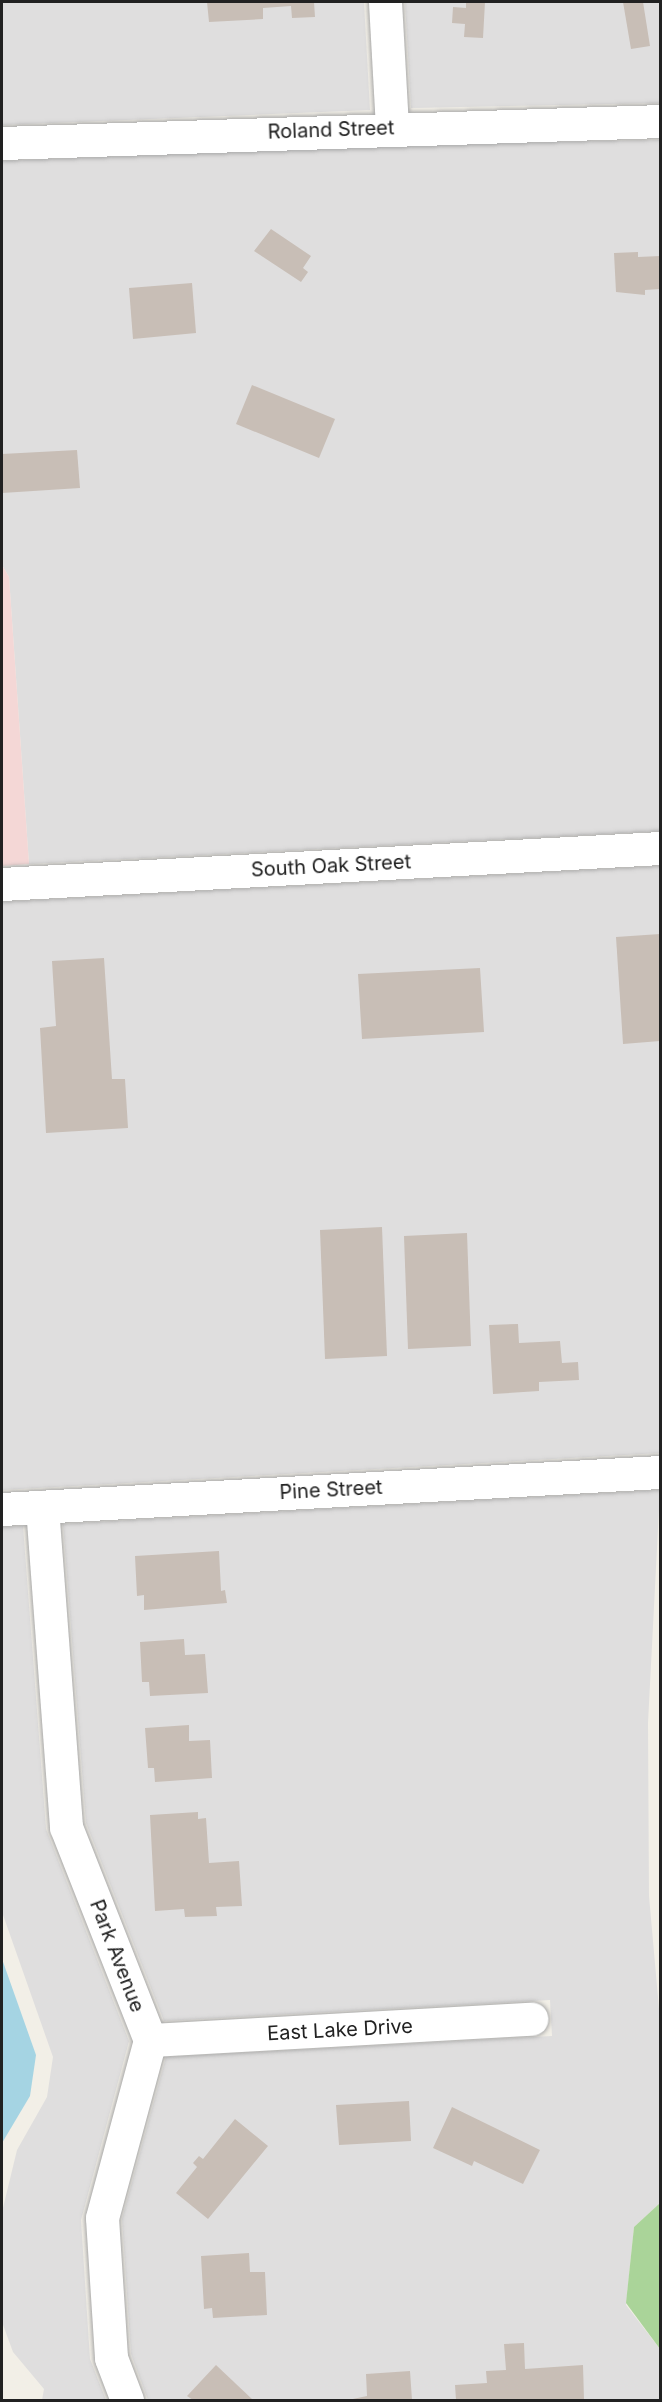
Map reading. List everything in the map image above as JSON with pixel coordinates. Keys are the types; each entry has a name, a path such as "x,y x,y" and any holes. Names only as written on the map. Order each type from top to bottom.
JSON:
{"street":[{"path":"385,2 392,127"},
{"name":"Roland Street","path":"2,143 392,127 660,121"},
{"name":"South Oak Street","path":"2,884 660,848"},
{"name":"Pine Street","path":"2,1509 660,1472"},
{"name":"Park Avenue","path":"42,1507 66,1827 150,2040"},
{"name":"East Lake Drive","path":"150,2040 531,2019"},
{"path":"127,2400 111,2358 102,2218 150,2040"}],"shaded area":[{"path":"2,2 364,2 370,110 2,125"},
{"path":"405,2 660,2 660,103 411,108"},
{"path":"660,140 660,831 29,864 9,577 2,565 2,161 392,145"},
{"path":"2,565 9,577 29,864 2,866"},
{"path":"660,866 660,1453 2,1490 2,902"},
{"path":"660,1490 648,1723 649,1896 660,2020 660,2203 634,2227 626,2305 660,2349 660,2400 148,2400 131,2354 122,2219 166,2057 552,2036 550,2000 164,2021 86,1823 63,1524"},
{"path":"23,1526 46,1829 129,2041 81,2220 90,2359 106,2400 42,2400 44,2389 13,2352 2,2322 2,2212 17,2150 47,2097 53,2057 2,1912 2,1527"}],"green space":[{"path":"660,2203 660,2349 626,2303 634,2227"}],"water":[{"path":"2,1959 36,2055 30,2096 2,2143"}],"building":[{"path":"207,2 314,2 315,17 292,18 291,6 263,8 263,19 209,22"},
{"path":"466,2 485,2 483,38 464,37 465,24 452,23 453,7 466,8"},
{"path":"623,2 643,2 650,46 631,49"},
{"path":"271,229 311,256 303,268 308,272 301,282 254,251"},
{"path":"638,252 638,257 660,256 660,289 645,290 645,295 616,292 614,253"},
{"path":"192,283 196,333 133,339 129,288"},
{"path":"252,385 335,419 319,458 236,424"},
{"path":"77,450 80,488 2,493 2,454"},
{"path":"660,934 660,1041 623,1044 616,937"},
{"path":"104,958 112,1079 125,1079 128,1128 46,1133 40,1028 56,1026 52,961"},
{"path":"480,968 484,1032 362,1039 358,974"},
{"path":"382,1227 387,1356 325,1359 320,1230"},
{"path":"467,1233 471,1346 408,1349 404,1236"},
{"path":"518,1324 519,1343 560,1341 562,1363 578,1362 579,1380 539,1382 539,1391 493,1394 489,1325"},
{"path":"219,1551 221,1591 225,1590 227,1603 144,1610 144,1595 137,1596 135,1556"},
{"path":"184,1639 185,1655 205,1654 208,1693 150,1696 149,1682 142,1682 140,1642"},
{"path":"189,1725 189,1741 210,1740 212,1778 155,1782 154,1768 148,1768 145,1728"},
{"path":"198,1812 198,1819 206,1818 209,1863 239,1861 242,1906 216,1907 217,1916 185,1917 184,1909 155,1911 150,1815"},
{"path":"409,2101 411,2141 339,2145 336,2105"},
{"path":"452,2107 540,2150 523,2184 474,2161 472,2166 433,2148"},
{"path":"235,2119 268,2146 208,2219 176,2193 197,2167 193,2163 199,2156 203,2159"},
{"path":"249,2253 250,2272 265,2272 267,2315 213,2318 212,2308 204,2309 201,2256"},
{"path":"524,2343 525,2369 583,2365 584,2400 456,2400 455,2385 487,2383 486,2371 506,2370 504,2344"},
{"path":"216,2365 253,2400 193,2400 187,2396"},
{"path":"410,2371 412,2400 348,2400 367,2396 366,2374"}]}
